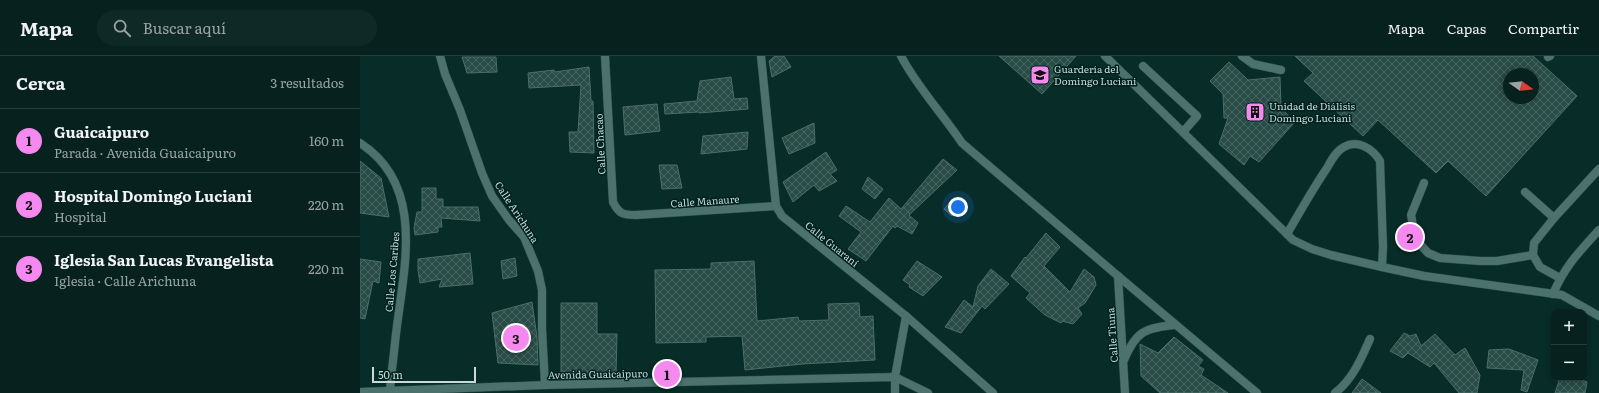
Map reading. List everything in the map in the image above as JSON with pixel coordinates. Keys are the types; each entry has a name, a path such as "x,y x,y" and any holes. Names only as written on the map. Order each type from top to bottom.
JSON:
{"street":[{"name":"Calle Arichuna","path":"440,56 445,74 492,196 509,220 524,237 538,271 542,290 542,329 545,385"},
{"name":"Calle Chacao","path":"605,56 613,202 617,210 625,215 636,215"},
{"path":"761,56 776,206"},
{"path":"900,56 962,142 1175,326 1190,336 1257,393"},
{"path":"1105,56 1294,240 1312,249 1424,276 1562,295 1599,316"},
{"path":"1242,56 1253,64 1281,70"},
{"path":"1143,66 1197,116 1183,132"},
{"name":"Calle Los Caribes","path":"360,143 370,151 391,174 403,201 406,246 389,392"},
{"path":"1287,234 1307,198 1337,153 1344,147 1353,144 1360,145 1368,148 1376,154 1380,161 1383,247 1382,267"},
{"path":"1560,278 1540,267 1533,255 1534,243 1554,218 1599,169"},
{"path":"1424,183 1411,215 1414,231 1419,243 1428,253 1440,258 1480,261 1497,261 1533,255"},
{"path":"1525,192 1554,218"},
{"name":"Calle Manaure","path":"636,215 776,206"},
{"name":"Calle Guaraní","path":"776,206 782,216 906,316 993,393"},
{"path":"1554,294 1560,278 1570,261 1599,230"},
{"name":"Calle Tiuna","path":"1118,276 1126,393"},
{"path":"895,393 895,376 906,316"},
{"path":"1123,362 1134,339 1146,331 1156,327 1175,326"},
{"path":"1335,393 1353,374 1370,339"},
{"name":"Avenida Guaicaipuro","path":"360,392 545,385 895,376 928,393"}],"building":[{"path":"775,56 784,56 791,67 772,77 769,61"},
{"name":"Guardería del Domingo Luciani","path":"999,56 1076,56 1042,94"},
{"path":"1295,56 1533,56 1577,96 1486,196 1448,161 1436,173 1378,120 1363,136 1304,81 1313,73"},
{"path":"462,57 496,57 497,72 467,73"},
{"name":"Unidad de Diálisis Domingo Luciani","path":"1229,62 1248,80 1280,77 1281,107 1294,123 1259,162 1250,156 1244,165 1219,144 1228,118 1224,118 1223,94 1210,81"},
{"path":"589,67 591,101 593,101 594,153 570,152 569,132 578,132 581,85 529,88 528,73 554,70 555,72"},
{"path":"731,77 734,99 747,98 748,109 665,114 664,104 697,101 700,81"},
{"path":"657,104 660,131 625,135 623,107"},
{"path":"814,123 815,143 789,154 782,138"},
{"path":"748,132 747,149 701,154 703,136"},
{"path":"826,152 837,170 830,174 837,181 819,191 814,185 793,202 783,182"},
{"path":"943,159 957,170 909,215 918,223 912,234 897,226 895,228 893,226 866,261 848,249 861,232 839,216 846,206 870,222 889,198 901,209"},
{"path":"360,161 381,178 389,217 360,213"},
{"path":"659,165 677,165 682,188 662,189"},
{"path":"868,177 883,189 875,199 862,189"},
{"path":"422,188 436,188 436,199 443,199 443,207 478,207 480,221 441,218 442,227 438,227 438,232 415,235 414,228 417,212 422,212"},
{"path":"953,199 961,206 952,216 944,209"},
{"path":"1046,233 1060,247 1044,266 1070,292 1084,269 1094,277 1096,285 1085,303 1078,308 1082,314 1073,324 1062,321 1061,323 1045,315 1026,298 1030,293 1011,276"},
{"path":"470,253 473,284 439,287 442,279 420,283 418,259"},
{"path":"515,258 517,276 503,279 501,261"},
{"path":"360,259 381,262 379,283 373,281 365,319 360,318"},
{"path":"754,261 757,321 798,317 799,321 829,320 828,304 859,303 860,317 873,316 875,360 802,364 745,370 742,336 706,337 706,342 656,343 655,270 711,269 711,263"},
{"path":"917,261 942,277 923,296 909,287 910,285 903,280"},
{"path":"991,269 1009,284 985,309 982,306 961,333 945,327 964,300 973,307 978,286"},
{"path":"532,302 537,337 538,365 498,363 492,313"},
{"path":"561,303 597,303 597,334 617,334 616,375 561,375"},
{"path":"1404,333 1410,336 1416,334 1421,346 1435,334 1455,355 1465,348 1480,375 1477,393 1459,393 1434,363 1430,367 1408,353 1403,358 1390,351"},
{"path":"1174,337 1203,360 1198,366 1204,369 1201,375 1228,393 1160,393 1141,376 1140,344 1158,353"},
{"path":"1509,349 1538,360 1527,392 1521,390 1524,370 1487,368 1489,350"},
{"path":"1362,379 1381,393 1352,393"},
{"path":"1559,381 1587,382 1585,393 1555,393"}],"place":[{"name":"Guardería del Domingo Luciani","path":"1040,75"},
{"name":"Unidad de Diálisis Domingo Luciani","path":"1255,112"},
{"name":"Hospital Domingo Luciani","path":"1410,237"},
{"name":"Iglesia San Lucas Evangelista","path":"516,338"},
{"name":"Guaicaipuro","path":"667,374"}]}
